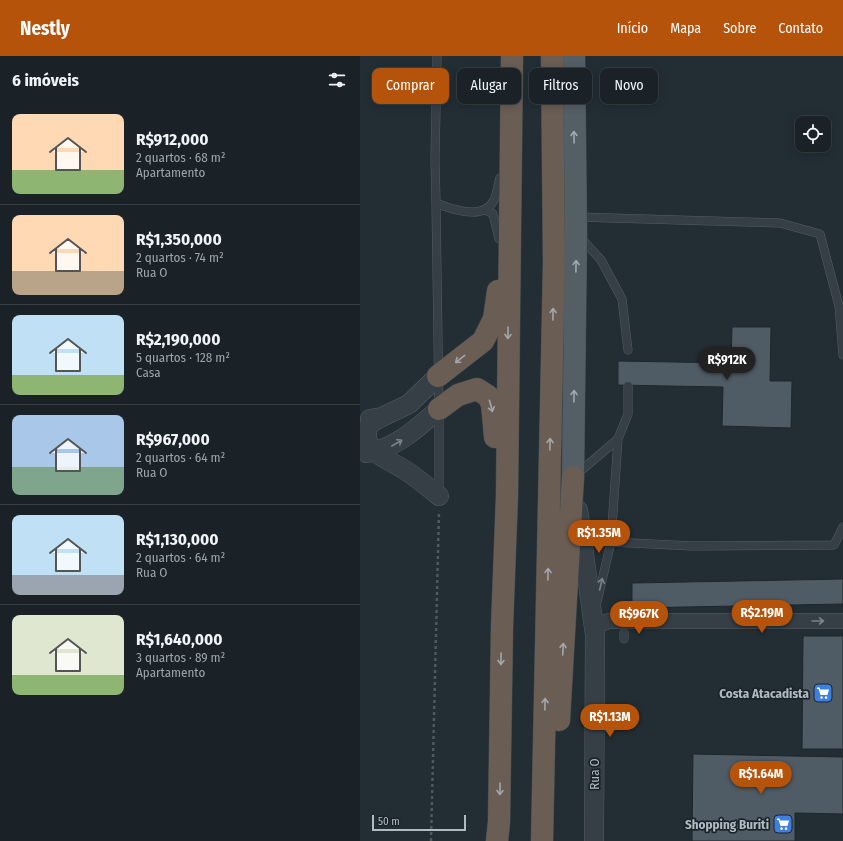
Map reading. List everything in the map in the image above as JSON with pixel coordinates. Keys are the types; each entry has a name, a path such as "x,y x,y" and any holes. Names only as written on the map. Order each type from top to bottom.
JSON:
{"highway":[{"path":"542,841 554,262 552,56"},
{"path":"438,376 483,341 494,319 498,295 502,94 512,63"},
{"path":"497,841 499,822 502,627 507,494 512,63"},
{"path":"439,409 458,395 477,389 488,396 492,404 497,471 495,506 495,584 502,627"},
{"path":"548,841 551,783 558,725 573,478"}],"main road":[{"path":"573,478 576,225 574,56"}],"street":[{"path":"367,453 366,439 368,429 374,420 409,404 438,376"},
{"path":"367,453 391,446 406,438 439,409"},
{"path":"360,421 382,417"},
{"path":"367,453 403,469 439,496"},
{"name":"Rua O","path":"573,478 593,628 594,841"},
{"path":"593,628 609,621 843,620"}],"lane":[{"path":"437,56 435,160 439,496"},
{"path":"436,203 455,210 478,212 486,210 494,200 500,178"},
{"path":"486,210 493,214 499,239"},
{"path":"576,225 780,223 820,234 839,306 843,355"},
{"path":"576,225 601,260 622,299 628,350"},
{"path":"593,628 611,542 618,439 628,414 628,386"},
{"path":"573,478 618,439"},
{"path":"611,542 692,546 834,545 843,527"}],"path":[{"path":"431,841 439,496"}],"building":[{"path":"732,327 771,327 770,381 792,381 791,428 722,426 723,387 618,385 618,361 731,363"},
{"path":"843,579 843,604 632,608 632,583"},
{"name":"Costa Atacadista","path":"803,636 843,636 843,749 802,749"},
{"path":"693,754 843,757 843,814 795,813 795,841 692,841"}],"place":[{"name":"Costa Atacadista","path":"823,693"},
{"name":"Shopping Buriti","path":"783,824"}]}
